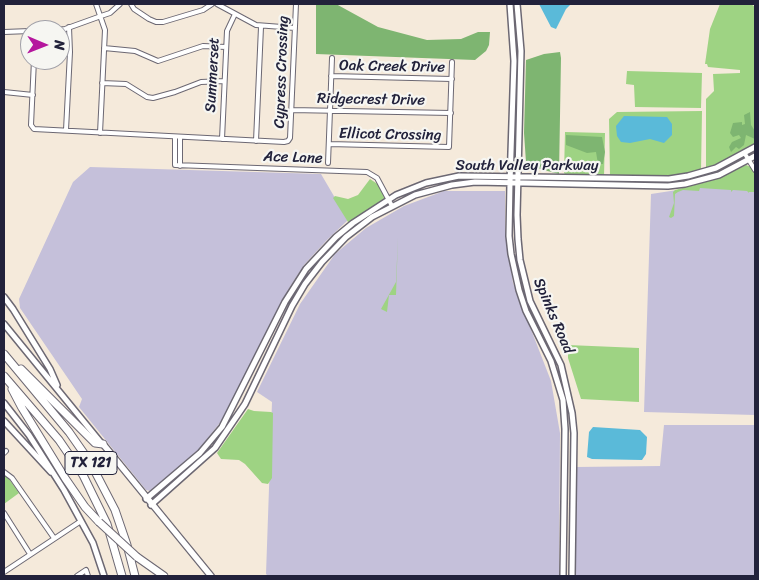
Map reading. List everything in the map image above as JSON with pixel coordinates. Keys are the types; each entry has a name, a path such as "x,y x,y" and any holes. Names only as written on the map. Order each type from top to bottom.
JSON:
{"highway":[{"path":"4,352 96,443 103,444"},
{"name":"TX 121","path":"4,352 70,432 94,469 122,528 135,576"},
{"path":"6,379 65,478 85,507 137,557 164,576"},
{"name":"TX 121","path":"6,379 59,440 83,475 106,524 122,576"}],"main road":[{"name":"Spinks Road","path":"510,4 514,42 510,236 513,264 526,311 551,361 563,400 565,429 563,576"},
{"name":"Spinks Road","path":"517,4 521,51 517,214 520,260 530,301 561,365 569,399 574,433 572,576"},
{"path":"513,84 521,85"},
{"name":"South Valley Parkway","path":"146,499 200,453 222,427 285,302 306,269 336,237 353,223 388,200 408,189 442,179 477,175 669,179 716,168 755,147"},
{"name":"South Valley Parkway","path":"151,505 216,448 245,404 304,284 346,237 392,206 428,190 475,182 606,186 668,186 685,184 718,175 755,156"},
{"path":"606,178 606,186"},
{"path":"668,186 669,179"},
{"path":"316,258 322,262"},
{"path":"4,297 50,369 61,392"},
{"path":"4,324 211,576"},
{"path":"539,338 546,334"},
{"path":"236,399 245,404"},
{"path":"563,400 569,399"},
{"path":"4,403 29,435 81,521 94,544 104,576"},
{"path":"4,421 40,463 56,478"}],"street":[{"path":"96,4 105,30 100,133"},
{"path":"70,27 110,13 120,4"},
{"path":"131,4 138,12 156,22 171,20 203,10 212,4"},
{"path":"217,4 261,27 294,28"},
{"name":"Cypress Crossing","path":"256,140 284,142 290,138 296,4"},
{"name":"Summerset","path":"222,139 226,31 235,14"},
{"path":"34,70 31,125 34,129 256,140 261,27"},
{"path":"4,32 20,31"},
{"path":"104,48 130,49 158,61 203,46 226,47"},
{"path":"328,163 332,58"},
{"path":"451,114 452,62"},
{"path":"66,130 69,70"},
{"name":"Oak Creek Drive","path":"331,76 452,80"},
{"path":"102,83 126,84 147,97 153,98 201,82 224,81"},
{"path":"4,92 33,95"},
{"name":"Ridgecrest Drive","path":"291,110 451,114"},
{"name":"Ellicot Crossing","path":"329,144 449,148 451,114"},
{"path":"175,137 177,166"},
{"path":"177,166 180,137"},
{"path":"745,154 755,170"},
{"name":"Ace Lane","path":"177,166 367,172 377,178 392,206"},
{"path":"4,472 12,478 54,538"},
{"path":"4,513 30,554"},
{"path":"4,572 81,521"},
{"path":"77,576 86,570 88,576"}],"shaded area":[{"path":"90,167 321,174 348,220 304,265 288,290 223,419 199,449 150,491 146,490 79,407 82,399 20,308 19,299 73,182"},
{"path":"697,187 755,190 755,415 644,412 651,194"},
{"path":"444,191 505,191 505,230 513,283 551,381 560,433 559,576 268,576 266,574 272,402 257,392 300,304 335,254 366,228 404,206"},
{"path":"664,425 755,425 755,576 574,576 576,467 660,466"}],"green space":[{"path":"316,4 336,4 378,27 427,40 461,39 478,32 490,32 489,45 486,51 475,60 316,54"},
{"path":"720,4 751,4 755,7 755,143 750,149 727,162 706,168 706,99 714,91 713,74 740,73 740,70 708,67 705,64 710,29"},
{"path":"560,52 559,174 540,169 526,162 524,133 526,60 544,54"},
{"path":"627,71 702,73 701,108 635,107 634,85 626,84"},
{"path":"702,111 701,171 685,176 610,176 609,119 617,112"},
{"path":"750,112 755,139 746,135 744,145 739,149 736,147 731,152 729,147 732,142 741,138 739,135 733,137 730,133 733,123 742,122 742,125 745,124 744,115"},
{"path":"565,132 605,133 604,177 566,175 564,173"},
{"path":"566,135 602,137 605,152 603,164 598,164 596,152 587,153 566,145"},
{"path":"746,165 751,167 755,173 755,192 749,193 747,191 733,190 731,192 731,190 700,188 699,191 683,190 675,194 674,216 669,217 674,203 673,192 675,190 709,181"},
{"path":"370,179 379,185 385,199 350,223 333,198 335,196 348,199 358,195"},
{"path":"398,237 396,295 389,295 387,312 381,309 396,282"},
{"path":"568,345 639,348 639,402 581,399 568,358"},
{"path":"248,409 273,413 272,478 268,484 262,483 239,460 221,459 217,453"},
{"path":"4,475 7,476 19,493 4,504"}],"water":[{"path":"539,4 571,4 566,9 556,29 551,27"},
{"path":"624,116 667,117 672,124 672,135 664,143 650,139 630,143 621,142 617,136 616,126"},
{"path":"593,427 640,430 647,437 646,454 642,460 592,459 587,457 589,432"}]}
